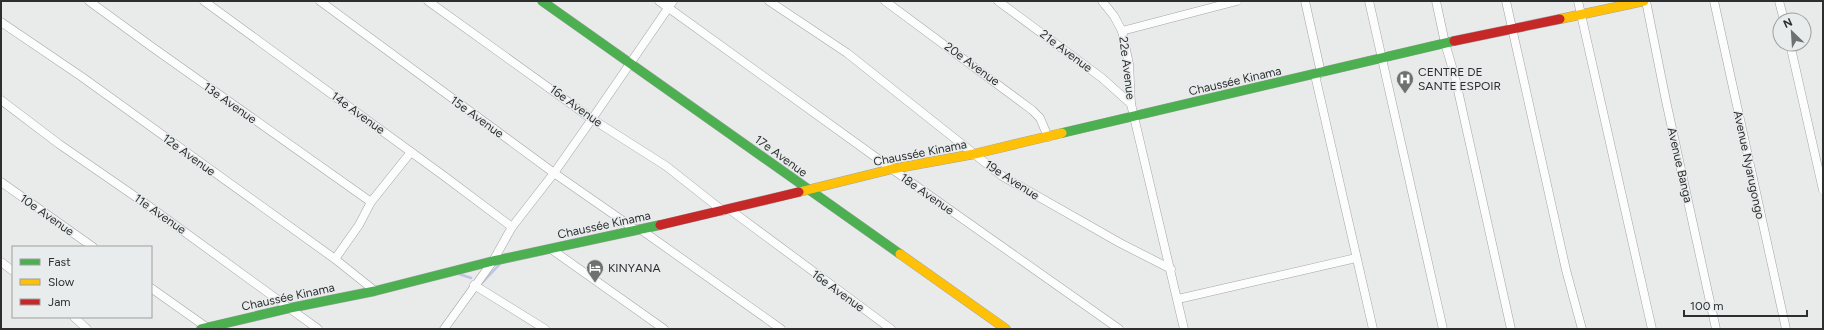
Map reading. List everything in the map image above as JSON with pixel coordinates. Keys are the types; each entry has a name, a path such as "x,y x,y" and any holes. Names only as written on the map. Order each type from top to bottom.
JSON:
{"street":[{"name":"13e Avenue","path":"90,1 301,154 372,202"},
{"name":"14e Avenue","path":"204,1 411,152 512,228"},
{"name":"15e Avenue","path":"320,1 554,173 781,329"},
{"name":"16e Avenue","path":"428,1 592,119 666,166 891,329"},
{"name":"17e Avenue","path":"542,1 1006,329"},
{"name":"18e Avenue","path":"659,1 670,4 892,170 1119,329"},
{"name":"19e Avenue","path":"769,1 846,53 1002,176 1120,243 1171,269"},
{"name":"20e Avenue","path":"885,1 1032,110 1040,118 1048,137"},
{"name":"21e Avenue","path":"998,1 1102,78 1131,104"},
{"name":"22e Avenue","path":"1102,1 1114,16 1122,31 1129,64 1131,104 1184,329"},
{"path":"1122,31 1238,1"},
{"path":"1305,1 1318,74 1356,258 1373,329"},
{"path":"1369,1 1443,329"},
{"path":"1436,1 1445,43 1455,77 1511,329"},
{"path":"1506,1 1566,270 1582,329"},
{"path":"1578,1 1652,329"},
{"name":"Chaussée Kinama","path":"206,329 290,308 375,291 493,261 726,210 892,170 974,154 1048,137 1445,43 1645,1"},
{"name":"Avenue Banga","path":"1645,1 1716,329"},
{"name":"Avenue Nyarugongo","path":"1714,1 1786,329"},
{"path":"1778,1 1781,12"},
{"path":"444,329 477,286 512,228 554,173 631,63 670,4"},
{"name":"12e Avenue","path":"1,22 82,77 335,259 375,291"},
{"path":"1792,52 1823,190"},
{"name":"11e Avenue","path":"1,100 59,144 146,204 318,329"},
{"path":"335,259 359,226 372,202 411,152"},
{"name":"10e Avenue","path":"1,182 92,246"},
{"path":"551,249 664,329"},
{"path":"1178,299 1356,258"},
{"path":"1,262 12,270"},
{"path":"477,286 545,329"},
{"path":"152,289 206,329"},
{"path":"75,318 87,329"}],"waterway":[{"path":"481,284 500,264"},
{"path":"459,274 471,278"}],"traffic: fast":[{"path":"542,1 900,254"},
{"path":"1062,133 1454,41"},
{"path":"201,329 290,308 375,291 493,261 660,225"}],"traffic: slow":[{"path":"1560,19 1644,1"},
{"path":"799,192 892,169 974,154 1062,133"},
{"path":"900,254 1006,329"}],"traffic: jam":[{"path":"1454,41 1560,19"},
{"path":"660,225 799,192"}],"place":[{"name":"CENTRE DE SANTE ESPOIR","path":"1405,94"},
{"name":"KINYANA","path":"595,283"}]}
